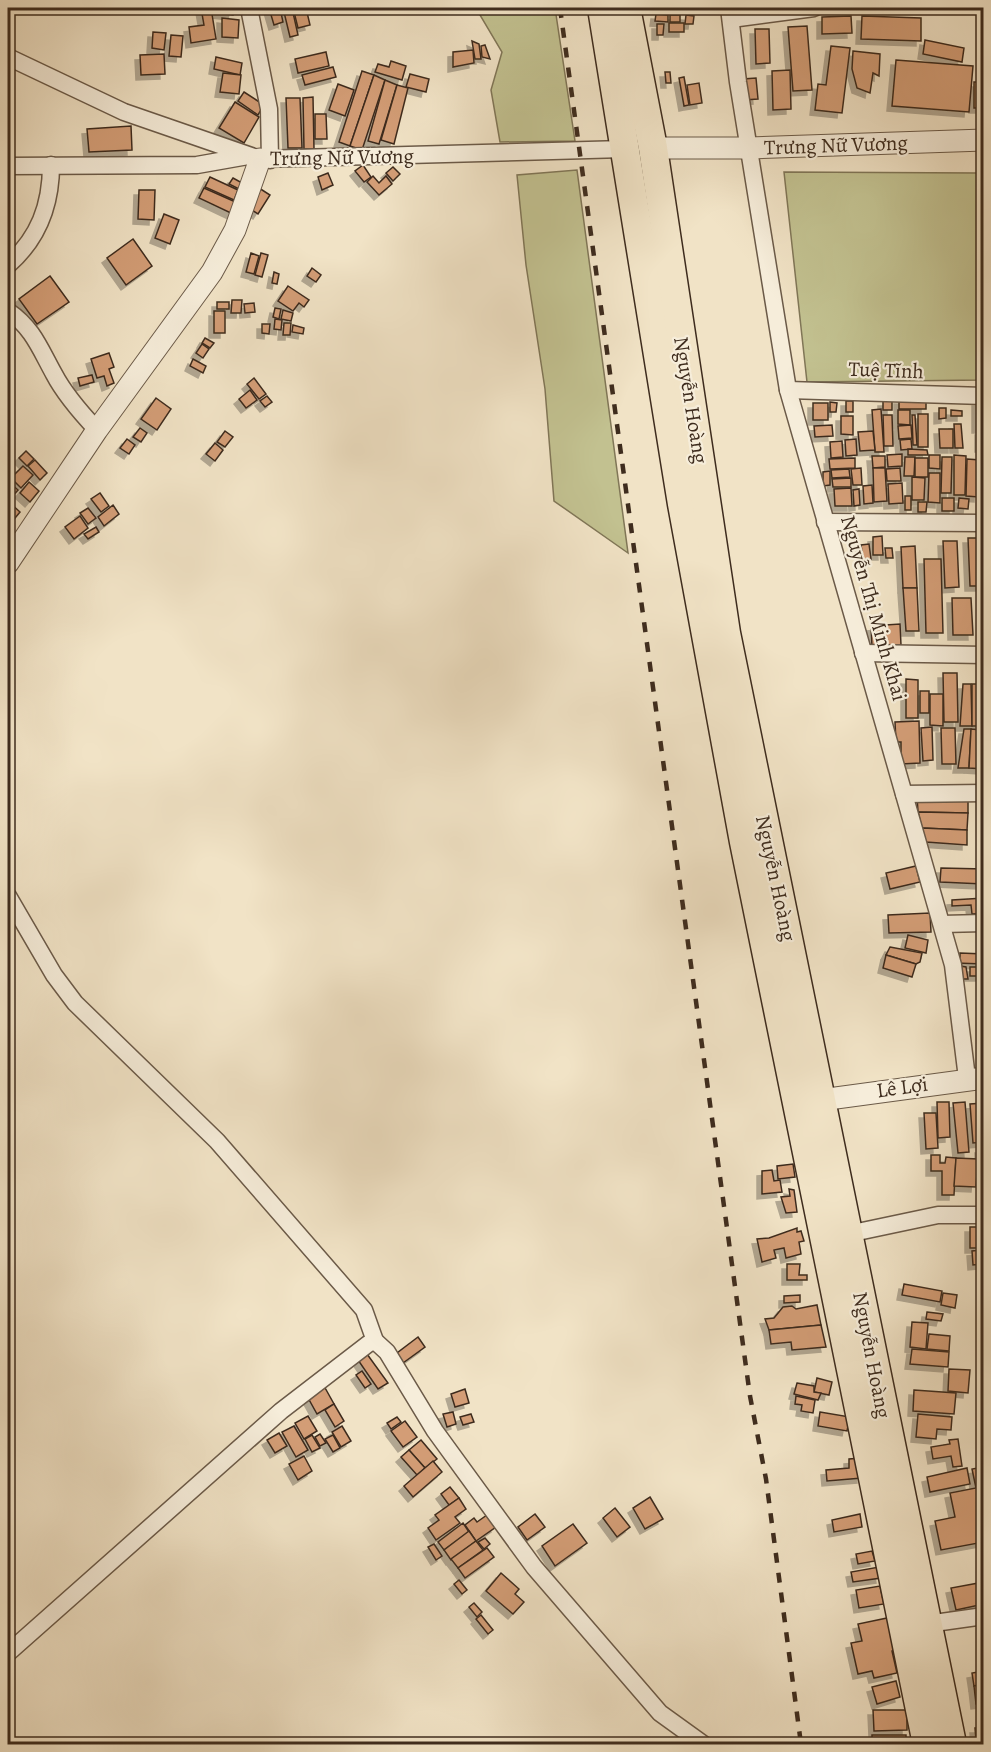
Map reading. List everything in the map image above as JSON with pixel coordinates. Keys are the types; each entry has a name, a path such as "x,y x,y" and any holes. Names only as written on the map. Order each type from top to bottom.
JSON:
{"highway":[{"name":"Nguyễn Hoàng","path":"602,8 682,504 744,842 884,1473 927,1624 952,1744"},
{"name":"Nguyễn Hoàng","path":"626,8 653,148 726,633 848,1234 927,1744"},
{"path":"624,149 653,148"}],"street":[{"path":"8,563 97,430 212,272 235,230 260,158 269,109 249,8"},
{"path":"730,13 813,8"},
{"name":"Nguyễn Thị Minh Khai","path":"730,13 788,390 942,924 975,1078"},
{"name":"Trưng Nữ Vương","path":"8,57 124,112 260,158 624,149"},
{"name":"Trưng Nữ Vương","path":"653,148 749,148 984,140"},
{"path":"8,166 197,165 260,158"},
{"path":"8,265 32,240 41,222 48,204 51,165"},
{"path":"8,311 22,322 38,340 61,386 97,430"},
{"name":"Tuệ Tĩnh","path":"788,390 984,396"},
{"path":"825,522 984,523"},
{"path":"863,653 984,655"},
{"path":"904,794 984,793"},
{"path":"8,896 54,975 75,1003 228,1153 364,1310 375,1341 387,1352 435,1431 534,1567 660,1713 703,1744"},
{"path":"942,924 984,923"},
{"name":"Lê Lợi","path":"821,1100 975,1078"},
{"path":"848,1234 938,1215 984,1215"},
{"path":"8,1653 281,1411 375,1341"},
{"path":"927,1624 984,1616"}],"shaded area":[{"path":"480,8 555,8 575,141 500,142 491,90 502,52 477,10"},
{"path":"577,170 628,553 554,501 545,389 526,265 517,175"},
{"path":"784,172 978,173 984,274 983,380 807,382"}],"building":[{"path":"201,8 211,8 216,39 191,43 189,27 204,25"},
{"path":"218,8 234,8 233,15 217,13"},
{"path":"269,8 280,8 283,22 274,25"},
{"path":"283,8 292,8 298,35 290,37"},
{"path":"293,8 306,8 310,25 298,28"},
{"path":"656,14 668,15 668,22 655,21"},
{"path":"670,15 680,15 680,22 670,22"},
{"path":"686,15 694,16 693,24 685,24"},
{"path":"851,16 852,33 822,34 822,17"},
{"path":"862,16 921,18 921,41 861,39"},
{"path":"222,18 239,20 238,38 222,37"},
{"path":"669,23 684,23 684,32 669,32"},
{"path":"657,24 664,24 663,35 657,35"},
{"path":"807,26 812,90 793,91 788,27"},
{"path":"755,29 769,29 770,63 756,64"},
{"path":"153,32 166,33 164,50 152,48"},
{"path":"171,35 183,36 181,57 169,56"},
{"path":"925,40 964,48 962,62 923,54"},
{"path":"472,41 479,44 481,59 475,59"},
{"path":"485,45 490,59 482,57 481,46"},
{"path":"831,46 850,48 842,113 815,110 818,84 826,85"},
{"path":"473,50 474,63 453,67 453,52"},
{"path":"853,51 880,54 879,76 873,73 870,93 857,88 852,69"},
{"path":"326,52 329,66 298,73 295,59"},
{"path":"164,54 165,74 141,75 140,55"},
{"path":"216,57 242,63 240,75 214,69"},
{"path":"896,60 973,66 969,112 892,106"},
{"path":"391,61 406,66 402,80 375,72 378,64 389,67"},
{"path":"333,67 336,77 305,85 302,75"},
{"path":"790,70 791,109 773,110 772,71"},
{"path":"362,71 374,75 350,146 339,142"},
{"path":"665,72 670,72 671,83 666,83"},
{"path":"223,73 241,75 239,94 220,92"},
{"path":"410,74 429,79 426,92 406,87"},
{"path":"374,75 385,80 362,150 350,146"},
{"path":"684,77 689,105 684,106 679,78"},
{"path":"756,78 758,99 744,100 743,79"},
{"path":"385,80 397,85 379,144 368,141"},
{"path":"974,82 980,82 980,108 974,108"},
{"path":"699,83 702,103 690,105 687,85"},
{"path":"338,84 354,90 345,116 329,110"},
{"path":"397,85 408,88 394,144 381,140"},
{"path":"244,92 264,105 258,115 238,101"},
{"path":"313,97 314,149 304,149 303,98"},
{"path":"286,98 300,98 302,148 288,148"},
{"path":"235,102 259,117 244,143 219,128"},
{"path":"315,114 326,114 327,139 315,139"},
{"path":"131,126 132,150 89,152 87,129"},
{"path":"363,165 371,177 364,182 355,171"},
{"path":"393,167 400,174 393,181 386,173"},
{"path":"328,173 333,185 322,190 318,177"},
{"path":"373,176 379,183 386,176 392,184 379,195 367,182"},
{"path":"210,177 238,190 234,200 205,187"},
{"path":"233,178 244,184 241,190 229,184"},
{"path":"204,188 240,204 235,215 199,198"},
{"path":"259,188 270,195 258,214 247,207"},
{"path":"139,190 155,190 154,220 138,219"},
{"path":"164,214 179,220 170,244 155,238"},
{"path":"133,239 152,266 126,285 107,258"},
{"path":"251,253 259,256 254,274 246,272"},
{"path":"261,253 268,255 262,277 255,275"},
{"path":"312,268 321,275 316,282 307,276"},
{"path":"274,272 279,274 277,284 272,283"},
{"path":"50,276 69,302 37,324 19,299"},
{"path":"288,286 309,300 304,307 299,303 293,311 278,301"},
{"path":"232,300 242,300 241,313 231,313"},
{"path":"217,302 229,302 229,309 217,309"},
{"path":"254,303 255,312 245,313 244,304"},
{"path":"275,308 281,309 279,319 273,317"},
{"path":"283,310 293,313 291,321 281,319"},
{"path":"214,311 225,311 225,333 214,333"},
{"path":"275,319 282,320 281,330 274,329"},
{"path":"284,323 291,323 290,335 283,335"},
{"path":"262,324 270,324 269,334 262,333"},
{"path":"293,325 304,328 303,334 292,332"},
{"path":"205,338 214,343 210,348 202,343"},
{"path":"202,344 209,349 203,358 196,353"},
{"path":"109,353 114,367 109,369 114,383 107,386 104,376 97,378 91,359"},
{"path":"193,359 206,366 203,373 190,366"},
{"path":"92,375 94,382 80,386 78,378"},
{"path":"254,378 266,394 259,399 247,384"},
{"path":"250,390 257,400 246,408 239,399"},
{"path":"267,396 272,402 265,407 260,401"},
{"path":"156,398 171,409 157,430 141,419"},
{"path":"899,399 926,400 926,409 899,409"},
{"path":"846,401 853,401 853,412 846,412"},
{"path":"883,401 892,401 892,410 883,410"},
{"path":"977,401 984,401 984,428 977,428"},
{"path":"830,402 837,403 836,412 830,412"},
{"path":"813,403 828,403 828,420 813,420"},
{"path":"939,408 946,408 946,418 939,419"},
{"path":"881,409 884,452 875,452 872,410"},
{"path":"898,410 910,410 910,425 898,424"},
{"path":"951,410 962,411 962,416 951,416"},
{"path":"918,414 928,414 928,447 918,447"},
{"path":"883,415 892,415 893,446 884,446"},
{"path":"912,415 915,415 917,445 913,445"},
{"path":"841,416 853,416 853,435 841,434"},
{"path":"954,424 961,424 963,448 955,448"},
{"path":"832,425 833,436 815,437 814,426"},
{"path":"911,425 912,438 899,439 898,426"},
{"path":"140,428 147,433 141,442 133,437"},
{"path":"939,429 953,429 953,448 940,448"},
{"path":"980,430 984,430 984,447 980,447"},
{"path":"225,431 233,437 225,447 217,442"},
{"path":"873,431 875,450 860,451 858,432"},
{"path":"127,439 135,445 129,454 120,448"},
{"path":"856,439 857,455 846,456 845,440"},
{"path":"911,439 912,449 901,450 900,440"},
{"path":"842,441 843,457 831,458 830,442"},
{"path":"215,443 223,450 215,461 206,454"},
{"path":"908,449 927,450 928,455 908,455"},
{"path":"26,451 34,459 27,466 19,458"},
{"path":"902,454 902,466 888,467 887,455"},
{"path":"929,455 940,455 940,469 929,468"},
{"path":"954,455 966,456 965,495 954,495"},
{"path":"872,456 885,456 885,467 873,468"},
{"path":"905,457 915,457 914,476 904,476"},
{"path":"942,457 952,457 951,493 941,493"},
{"path":"855,458 855,468 830,469 829,459"},
{"path":"915,458 928,458 928,477 915,477"},
{"path":"967,459 980,460 979,497 966,496"},
{"path":"35,460 47,473 40,480 28,466"},
{"path":"23,466 33,475 21,488 11,478"},
{"path":"861,468 862,485 853,485 851,469"},
{"path":"873,468 885,468 887,501 874,502"},
{"path":"900,468 901,481 887,481 886,469"},
{"path":"849,469 850,477 832,478 831,470"},
{"path":"830,471 830,485 823,486 823,472"},
{"path":"929,473 940,473 940,503 928,502"},
{"path":"912,477 925,478 924,500 912,500"},
{"path":"851,478 851,487 833,487 832,479"},
{"path":"8,481 18,490 8,501"},
{"path":"29,482 39,491 30,502 20,493"},
{"path":"902,483 903,503 889,504 888,484"},
{"path":"872,485 873,503 864,504 863,486"},
{"path":"851,488 852,506 835,506 834,489"},
{"path":"859,489 860,505 854,506 853,490"},
{"path":"100,493 109,506 101,512 91,499"},
{"path":"905,496 911,496 911,510 905,510"},
{"path":"942,498 954,498 954,511 942,511"},
{"path":"959,498 969,499 968,509 958,508"},
{"path":"918,502 927,502 926,512 918,512"},
{"path":"10,503 20,512 11,523 8,520"},
{"path":"113,505 119,514 104,526 98,517"},
{"path":"88,508 96,518 88,524 80,513"},
{"path":"80,516 88,528 74,539 65,527"},
{"path":"96,527 99,532 88,539 84,534"},
{"path":"882,536 883,555 873,555 873,537"},
{"path":"968,538 980,538 982,586 970,586"},
{"path":"943,541 957,541 959,587 945,588"},
{"path":"869,544 871,559 863,559 861,545"},
{"path":"915,546 917,588 903,588 901,547"},
{"path":"885,548 892,548 893,558 886,558"},
{"path":"924,559 941,559 943,633 926,633"},
{"path":"903,588 917,588 919,631 906,631"},
{"path":"952,598 971,598 973,635 953,635"},
{"path":"900,624 901,645 872,647 871,626"},
{"path":"943,673 957,673 958,722 944,722"},
{"path":"906,679 918,680 918,718 906,718"},
{"path":"963,684 971,684 972,726 960,726"},
{"path":"972,684 982,684 983,726 972,726"},
{"path":"920,691 929,691 929,713 920,713"},
{"path":"930,694 943,694 943,726 930,725"},
{"path":"919,721 920,763 901,764 901,742 896,742 895,722"},
{"path":"932,727 933,760 923,761 921,728"},
{"path":"941,728 955,728 956,764 942,764"},
{"path":"964,729 971,729 969,768 958,768"},
{"path":"971,729 982,730 984,769 969,768"},
{"path":"917,796 968,797 968,813 918,812"},
{"path":"918,812 968,813 967,830 922,828"},
{"path":"922,828 967,830 967,845 926,842"},
{"path":"916,866 920,882 890,889 886,873"},
{"path":"941,868 984,869 983,884 940,882"},
{"path":"984,898 984,913 972,914 971,905 952,906 952,900"},
{"path":"930,913 931,932 889,933 888,915"},
{"path":"908,935 928,940 926,953 905,948"},
{"path":"890,947 922,953 920,962 916,964 886,955"},
{"path":"960,953 984,954 984,964 955,963 955,957 960,957"},
{"path":"886,955 916,964 912,977 883,968"},
{"path":"960,966 966,967 968,979 962,979"},
{"path":"970,967 984,967 984,976 970,976"},
{"path":"937,1102 949,1102 950,1137 938,1138"},
{"path":"965,1102 969,1152 958,1153 953,1103"},
{"path":"984,1103 984,1142 973,1143 970,1104"},
{"path":"924,1113 936,1113 938,1148 926,1149"},
{"path":"980,1148 984,1148 984,1180 981,1180"},
{"path":"931,1155 940,1155 940,1163 945,1163 946,1157 956,1158 954,1195 942,1195 942,1171 931,1171"},
{"path":"956,1158 978,1159 976,1187 954,1186"},
{"path":"793,1164 795,1177 778,1179 777,1166"},
{"path":"772,1170 774,1181 780,1180 782,1192 762,1194 762,1171"},
{"path":"789,1189 794,1190 797,1212 786,1213 781,1197 790,1196"},
{"path":"970,1227 979,1227 979,1248 970,1248"},
{"path":"797,1228 797,1232 801,1231 804,1241 799,1242 801,1254 786,1258 784,1248 774,1250 776,1258 762,1262 757,1239 769,1238"},
{"path":"981,1250 982,1264 973,1265 972,1251"},
{"path":"787,1264 800,1264 799,1275 807,1275 807,1280 787,1280"},
{"path":"904,1284 942,1291 940,1302 902,1295"},
{"path":"943,1293 957,1295 955,1308 941,1305"},
{"path":"800,1295 800,1302 784,1303 784,1296"},
{"path":"817,1305 821,1325 769,1330 765,1319 774,1318 783,1307 792,1306 796,1309"},
{"path":"927,1312 943,1314 941,1321 926,1319"},
{"path":"912,1322 928,1323 926,1349 910,1347"},
{"path":"821,1325 826,1347 792,1350 791,1342 771,1344 769,1330"},
{"path":"929,1334 950,1336 949,1351 927,1349"},
{"path":"418,1337 425,1347 403,1363 397,1353"},
{"path":"912,1349 949,1352 948,1367 910,1364"},
{"path":"367,1354 388,1383 378,1389 358,1360"},
{"path":"949,1369 970,1370 968,1393 948,1391"},
{"path":"362,1371 371,1384 365,1388 356,1375"},
{"path":"817,1378 832,1382 829,1395 814,1392"},
{"path":"797,1383 814,1386 814,1392 821,1393 818,1400 794,1394"},
{"path":"324,1386 334,1404 317,1414 307,1396"},
{"path":"465,1389 469,1403 455,1407 451,1394"},
{"path":"914,1390 956,1393 954,1414 913,1411"},
{"path":"796,1396 815,1400 813,1413 801,1411 802,1405 795,1404"},
{"path":"334,1404 344,1421 335,1427 325,1410"},
{"path":"453,1412 456,1424 447,1427 443,1414"},
{"path":"820,1412 850,1417 847,1431 818,1426"},
{"path":"471,1414 474,1422 463,1425 460,1417"},
{"path":"918,1414 952,1417 951,1430 937,1429 936,1439 916,1437"},
{"path":"308,1416 317,1431 304,1439 295,1423"},
{"path":"397,1417 401,1422 391,1429 387,1423"},
{"path":"405,1421 417,1437 403,1447 391,1431"},
{"path":"294,1426 308,1450 296,1457 282,1432"},
{"path":"342,1426 351,1441 341,1447 332,1432"},
{"path":"279,1433 287,1446 275,1453 267,1440"},
{"path":"320,1434 326,1443 320,1446 315,1437"},
{"path":"312,1435 320,1448 312,1452 305,1439"},
{"path":"333,1435 340,1448 333,1452 325,1439"},
{"path":"958,1439 962,1466 953,1467 951,1456 933,1459 931,1447 950,1444 949,1440"},
{"path":"421,1440 437,1459 425,1468 409,1450"},
{"path":"409,1450 425,1468 417,1475 401,1457"},
{"path":"304,1456 312,1471 298,1480 289,1464"},
{"path":"861,1458 862,1478 827,1481 826,1470 849,1468 849,1459"},
{"path":"433,1461 442,1472 413,1497 404,1486"},
{"path":"984,1467 984,1542 941,1550 935,1521 955,1517 950,1493 976,1488 972,1469"},
{"path":"967,1468 970,1484 930,1492 927,1477"},
{"path":"450,1487 459,1498 449,1505 441,1494"},
{"path":"650,1497 663,1519 645,1529 633,1508"},
{"path":"459,1498 466,1509 455,1517 460,1523 436,1540 428,1528 439,1520 435,1515"},
{"path":"615,1508 630,1527 617,1537 603,1518"},
{"path":"535,1514 545,1527 527,1540 518,1527"},
{"path":"860,1514 862,1527 834,1532 832,1520"},
{"path":"487,1515 496,1527 476,1541 465,1525 474,1518 477,1522"},
{"path":"463,1523 469,1532 444,1550 438,1542"},
{"path":"573,1524 587,1543 555,1566 542,1546"},
{"path":"469,1531 476,1541 451,1560 444,1550"},
{"path":"485,1538 490,1544 484,1549 478,1542"},
{"path":"476,1541 483,1550 458,1568 451,1559"},
{"path":"434,1544 442,1556 436,1560 428,1547"},
{"path":"487,1548 494,1557 465,1578 458,1568"},
{"path":"872,1551 875,1561 858,1564 856,1554"},
{"path":"879,1567 881,1578 853,1582 851,1572"},
{"path":"501,1573 519,1589 515,1594 524,1602 513,1614 486,1591"},
{"path":"459,1580 467,1590 462,1594 454,1584"},
{"path":"984,1582 984,1604 956,1610 951,1588"},
{"path":"880,1586 884,1604 859,1608 856,1590"},
{"path":"474,1603 482,1612 477,1617 469,1607"},
{"path":"481,1615 493,1630 488,1634 476,1619"},
{"path":"892,1617 899,1649 892,1651 897,1673 874,1678 872,1671 858,1674 851,1643 862,1641 858,1624"},
{"path":"984,1671 984,1684 974,1686 972,1673"},
{"path":"896,1681 900,1697 877,1704 872,1687"},
{"path":"984,1684 984,1703 976,1704 974,1686"},
{"path":"873,1710 907,1710 907,1730 874,1731"},
{"path":"975,1728 984,1728 984,1741 976,1741"},
{"path":"872,1735 906,1735 906,1742 872,1743"}],"railway":[{"path":"560,8 750,1396 766,1479 801,1744"}]}
